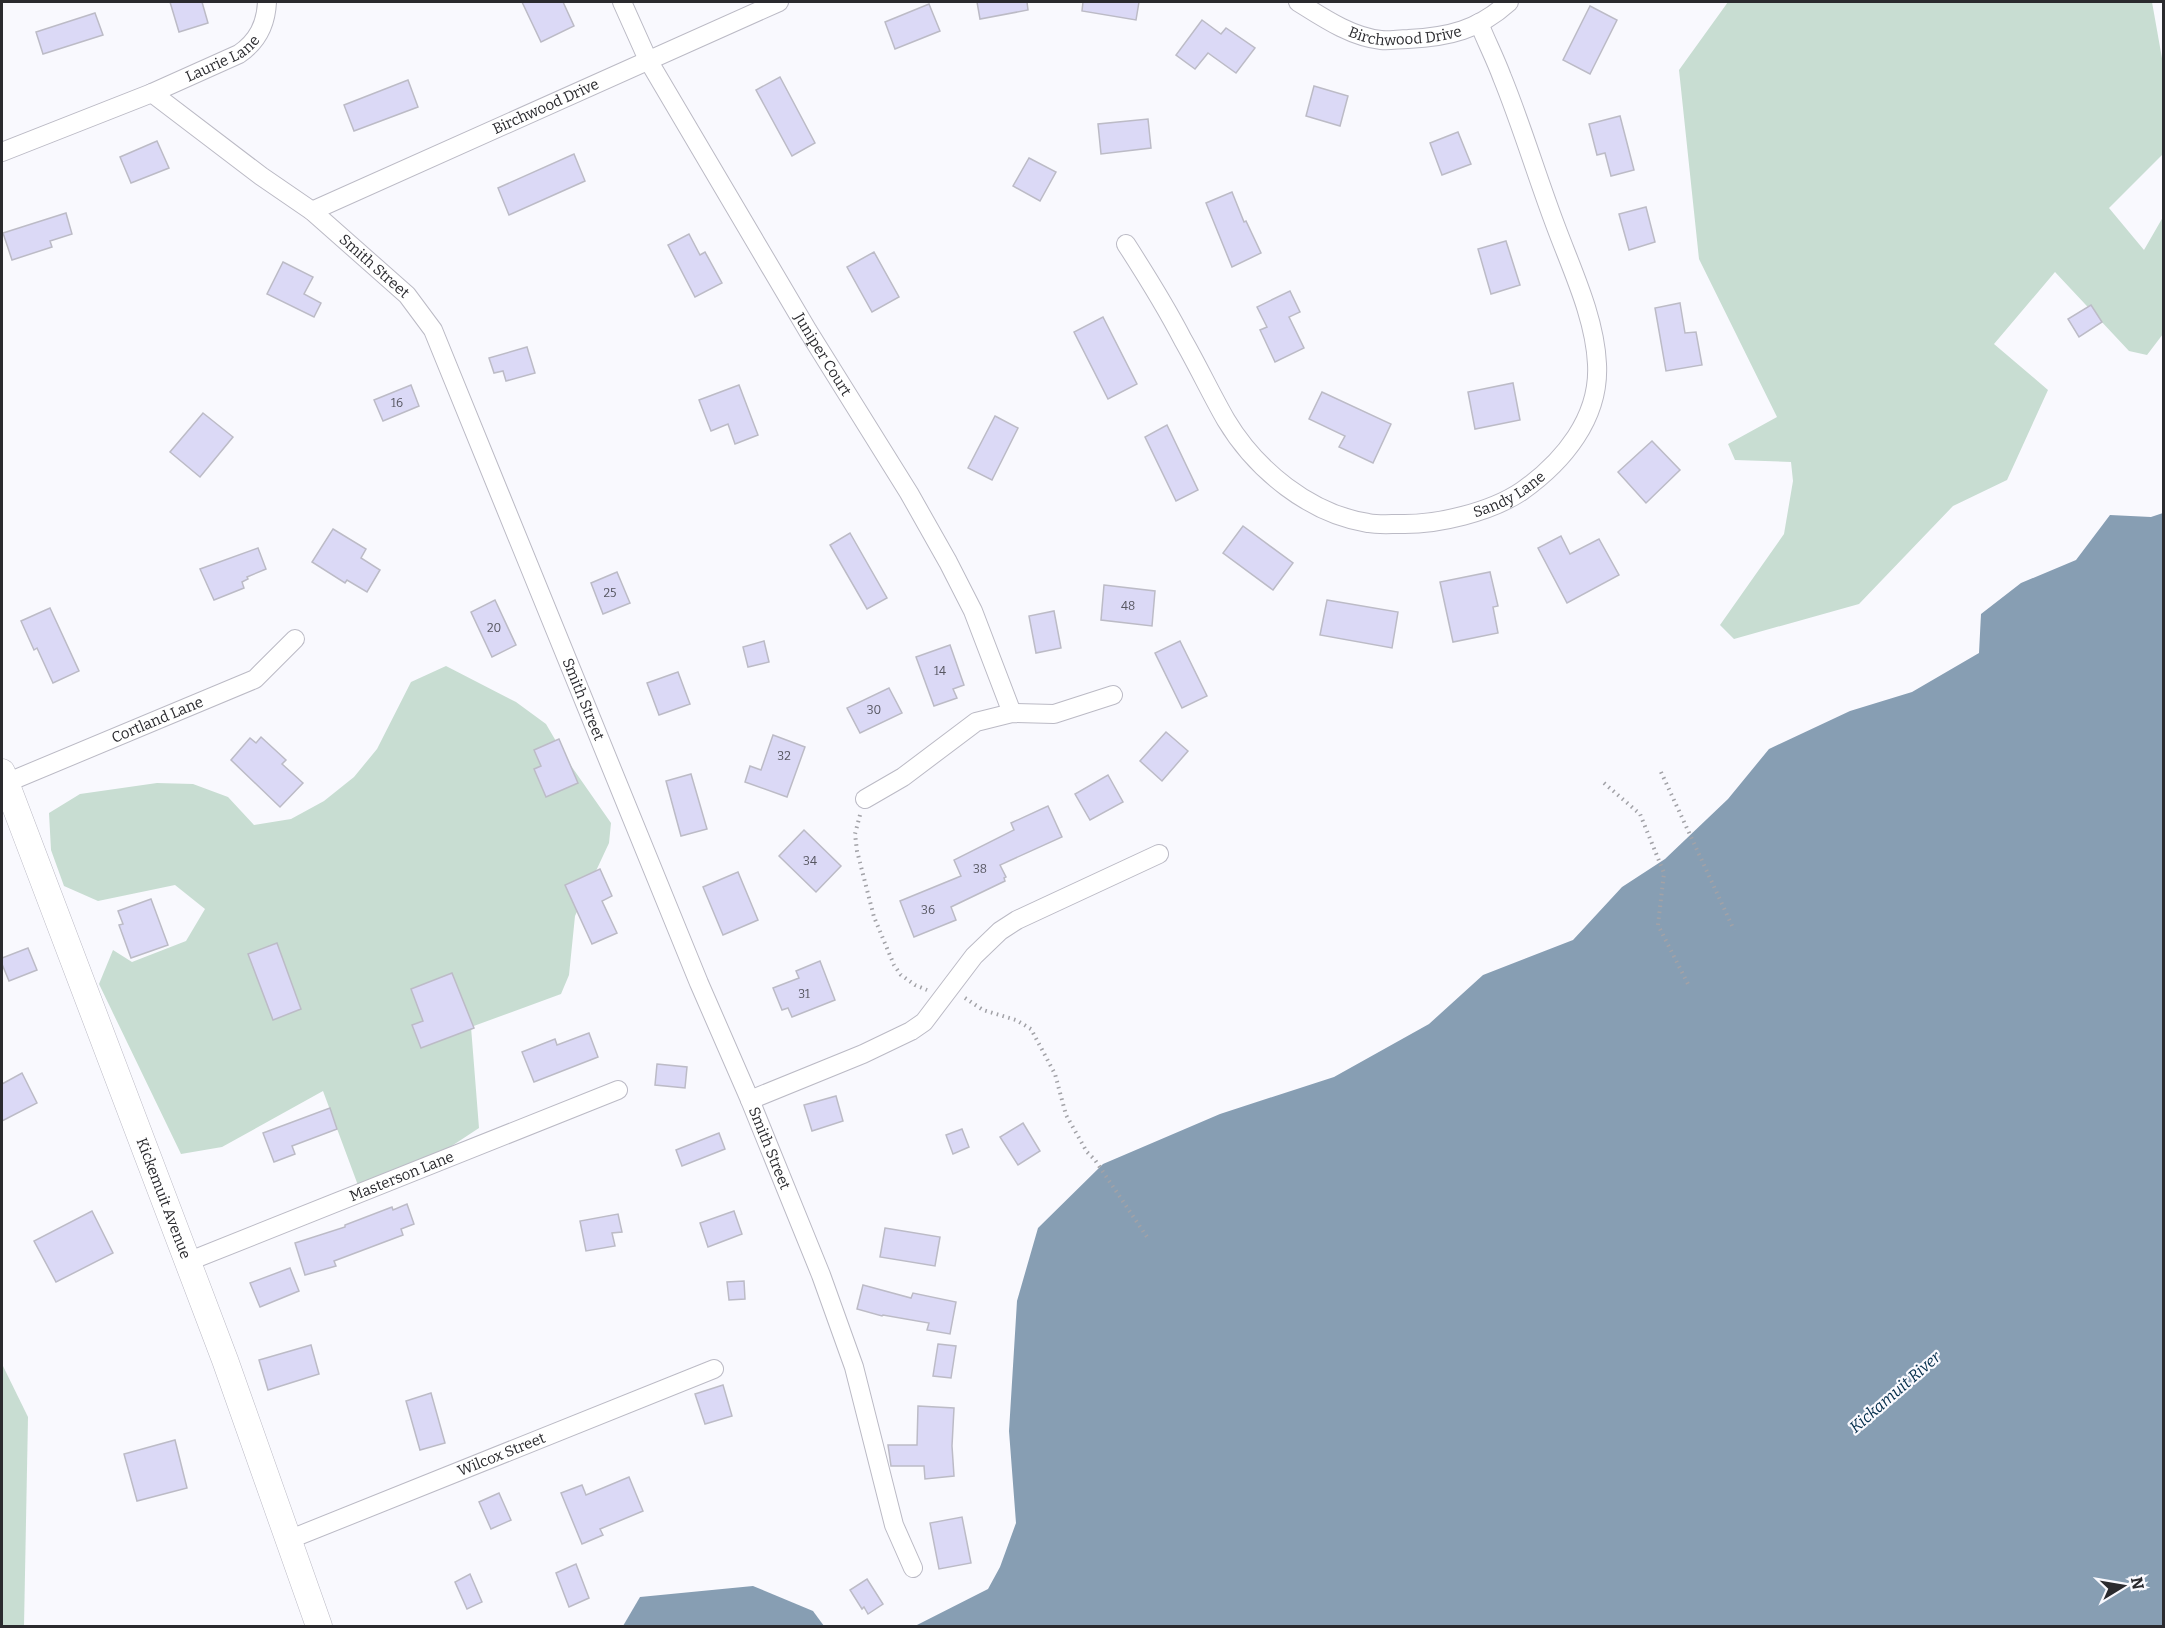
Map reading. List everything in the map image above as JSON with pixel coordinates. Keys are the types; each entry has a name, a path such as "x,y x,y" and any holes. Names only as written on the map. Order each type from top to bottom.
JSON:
{"street":[{"name":"Laurie Lane","path":"152,93 239,54 251,45 258,36 265,17 267,2"},
{"name":"Juniper Court","path":"622,2 648,60 802,321 909,493 948,562 973,611 1012,713"},
{"name":"Birchwood Drive","path":"312,211 779,2"},
{"name":"Birchwood Drive","path":"1298,2 1339,26 1380,40 1435,38 1472,28 1509,2"},
{"name":"Sandy Lane","path":"1126,244 1171,317 1227,422 1264,468 1302,497 1347,518 1370,524 1419,524 1479,511 1518,493 1537,479 1567,450 1578,435 1592,405 1598,364 1588,315 1502,76 1479,23"},
{"path":"2,152 152,93"},
{"name":"Smith Street","path":"152,93 261,176 312,211 407,295 433,330 699,983 750,1100 841,1329 854,1367 894,1525 913,1568"},
{"name":"Cortland Lane","path":"4,778 255,679 295,639"},
{"path":"865,799 903,777 976,722 1012,713 1054,714 1113,695"},
{"name":"Kickemuit Avenue","path":"4,778 225,1360 319,1626"},
{"path":"750,1100 863,1054 911,1031 924,1022 974,956 1000,931 1017,920 1159,854"},
{"name":"Masterson Lane","path":"187,1262 618,1090"},
{"name":"Wilcox Street","path":"288,1540 714,1369"}],"path":[{"path":"1661,772 1734,930"},
{"path":"1604,783 1640,814 1664,873 1658,925 1689,986"},
{"path":"1095,1160 1148,1237"}],"green space":[{"path":"1728,2 2152,2 2163,64 2163,154 2109,208 2144,250 2163,217 2163,334 2147,355 2129,351 2055,272 1994,344 2048,390 2007,480 1953,506 1859,604 1734,639 1720,625 1784,534 1793,481 1791,462 1735,460 1728,444 1777,417 1699,259 1679,70"},
{"path":"446,666 516,702 546,724 567,760 611,823 609,843 575,916 569,975 561,994 471,1027 479,1128 441,1153 359,1188 323,1091 222,1147 181,1154 99,984 113,950 132,962 186,941 205,909 175,885 98,901 64,886 51,850 49,813 80,794 157,783 193,784 228,797 254,825 291,819 324,801 354,777 377,749 411,682"},
{"path":"2,1364 28,1417 24,1626 2,1626"}],"water":[{"name":"Kickamuit River","path":"2163,513 2163,1626 915,1626 988,1589 1000,1567 1016,1523 1009,1431 1017,1301 1038,1228 1103,1164 1220,1114 1334,1077 1429,1024 1483,975 1573,940 1622,887 1665,859 1728,799 1769,749 1850,711 1912,692 1979,653 1981,614 2021,583 2076,560 2110,515 2151,517"},
{"path":"753,1586 813,1611 824,1626 623,1626 640,1597"}],"building":[{"path":"170,2 202,2 208,23 179,32"},
{"path":"522,2 563,2 574,26 541,42"},
{"path":"977,2 1027,2 1028,10 980,19"},
{"path":"1083,2 1139,2 1136,20 1082,11"},
{"path":"929,4 940,31 895,49 885,22"},
{"path":"1590,6 1617,20 1590,74 1563,60"},
{"path":"95,13 103,35 43,54 36,32"},
{"path":"1202,20 1221,34 1226,28 1255,48 1236,73 1208,53 1195,69 1176,55"},
{"path":"780,77 815,143 792,156 756,90"},
{"path":"408,80 418,107 354,131 344,105"},
{"path":"1314,86 1348,96 1340,126 1306,116"},
{"path":"1620,116 1634,170 1611,176 1605,153 1597,155 1589,124"},
{"path":"1148,119 1151,148 1101,154 1098,124"},
{"path":"1458,132 1471,164 1442,175 1430,143"},
{"path":"157,141 169,168 131,183 120,157"},
{"path":"574,154 585,181 509,215 498,188"},
{"path":"1029,158 1056,172 1040,201 1013,186"},
{"path":"1232,192 1244,222 1246,221 1261,253 1232,267 1206,203"},
{"path":"1646,207 1655,242 1629,250 1619,214"},
{"path":"66,213 72,234 50,241 52,247 12,260 3,233"},
{"path":"689,234 700,255 705,252 722,283 695,297 668,245"},
{"path":"1506,241 1520,285 1491,294 1478,249"},
{"path":"874,252 899,297 872,312 847,267"},
{"path":"283,262 313,277 304,294 321,303 314,317 267,294"},
{"path":"1290,291 1300,312 1289,317 1304,348 1275,362 1260,330 1267,327 1257,307"},
{"path":"1680,303 1685,333 1696,332 1702,365 1666,371 1655,308"},
{"path":"2091,305 2102,322 2079,337 2068,319"},
{"path":"1103,317 1137,384 1108,399 1074,332"},
{"path":"527,347 535,373 506,381 503,371 494,373 489,358"},
{"path":"1513,383 1520,420 1475,429 1468,392"},
{"path":"411,385 419,406 383,421 374,400"},
{"path":"739,385 758,435 735,444 728,424 711,431 699,400"},
{"path":"1322,392 1391,424 1373,463 1339,447 1345,436 1309,419"},
{"path":"203,413 233,437 200,477 170,452"},
{"path":"995,416 1018,428 992,480 968,468"},
{"path":"1167,425 1198,490 1176,501 1145,437"},
{"path":"1652,441 1680,470 1646,503 1618,472"},
{"path":"1243,526 1293,563 1273,590 1223,553"},
{"path":"333,529 366,549 361,558 380,570 367,592 347,580 345,583 312,562"},
{"path":"850,533 887,598 867,609 830,545"},
{"path":"1561,536 1570,554 1599,539 1619,575 1567,603 1538,548"},
{"path":"258,548 266,569 247,577 248,579 242,582 244,588 214,600 200,569"},
{"path":"617,572 630,603 603,614 591,583"},
{"path":"1490,572 1498,606 1493,607 1498,633 1453,642 1440,582"},
{"path":"1104,585 1155,591 1152,626 1101,620"},
{"path":"495,600 516,645 492,657 471,612"},
{"path":"1327,600 1398,612 1392,648 1320,635"},
{"path":"50,608 79,671 53,683 37,648 34,650 21,621"},
{"path":"1054,611 1061,648 1036,653 1029,616"},
{"path":"764,641 769,662 748,667 743,647"},
{"path":"1180,641 1207,696 1182,708 1155,653"},
{"path":"950,645 964,685 953,689 957,698 934,706 916,657"},
{"path":"678,672 690,704 659,715 647,683"},
{"path":"889,688 902,713 860,733 847,708"},
{"path":"1166,732 1188,751 1162,781 1140,761"},
{"path":"773,735 805,747 787,797 745,782 750,766 761,770"},
{"path":"261,737 286,760 282,764 303,783 280,807 231,760 250,738 256,743"},
{"path":"559,739 578,783 546,797 534,769 541,766 534,750"},
{"path":"691,774 707,829 681,836 666,781"},
{"path":"1108,775 1123,802 1090,820 1075,794"},
{"path":"1048,806 1062,837 1000,865 1006,877 1005,881 951,907 956,920 914,937 900,901 961,876 954,860 1014,830 1011,823"},
{"path":"804,830 841,866 816,892 779,856"},
{"path":"600,869 612,896 602,901 617,933 592,944 565,885"},
{"path":"738,872 758,920 723,935 703,887"},
{"path":"151,899 168,945 131,958 119,925 123,924 118,911"},
{"path":"277,943 301,1009 273,1020 248,954"},
{"path":"28,948 37,970 9,981 2,958"},
{"path":"820,961 835,1000 792,1017 788,1008 782,1010 773,988 799,978 796,971"},
{"path":"452,973 474,1028 421,1048 412,1025 423,1021 411,989"},
{"path":"589,1033 598,1057 534,1082 522,1052 555,1039 557,1045"},
{"path":"657,1064 687,1067 685,1088 655,1085"},
{"path":"22,1073 37,1103 2,1121 2,1084"},
{"path":"836,1096 843,1121 812,1131 804,1105"},
{"path":"330,1108 337,1129 292,1146 295,1154 274,1162 263,1133"},
{"path":"1023,1123 1040,1151 1018,1165 1000,1137"},
{"path":"962,1129 969,1147 953,1154 946,1135"},
{"path":"719,1133 725,1149 682,1166 676,1150"},
{"path":"407,1204 414,1224 401,1229 403,1235 334,1261 336,1266 305,1275 295,1243 345,1227 345,1225 392,1207 393,1210"},
{"path":"92,1211 113,1253 56,1282 34,1241"},
{"path":"734,1211 742,1234 708,1247 700,1223"},
{"path":"618,1214 622,1232 612,1233 615,1246 586,1251 580,1221"},
{"path":"885,1228 940,1237 935,1266 880,1257"},
{"path":"290,1268 299,1291 260,1307 250,1283"},
{"path":"744,1281 745,1299 729,1300 727,1282"},
{"path":"863,1285 911,1298 913,1293 956,1302 950,1334 927,1330 929,1323 882,1316 857,1309"},
{"path":"938,1344 956,1346 951,1378 933,1376"},
{"path":"311,1345 319,1374 268,1390 259,1360"},
{"path":"723,1385 732,1416 705,1424 695,1394"},
{"path":"431,1393 445,1443 420,1450 406,1401"},
{"path":"918,1406 954,1408 952,1446 954,1476 925,1479 924,1466 891,1466 888,1445 917,1445"},
{"path":"175,1440 187,1488 137,1501 124,1454"},
{"path":"629,1477 643,1511 600,1529 603,1535 582,1544 561,1493 582,1485 586,1495"},
{"path":"499,1493 511,1520 491,1529 479,1502"},
{"path":"962,1517 971,1563 939,1569 930,1523"},
{"path":"576,1564 589,1598 569,1607 556,1573"},
{"path":"470,1574 482,1602 467,1609 455,1582"},
{"path":"867,1579 883,1604 868,1614 850,1590"}]}
